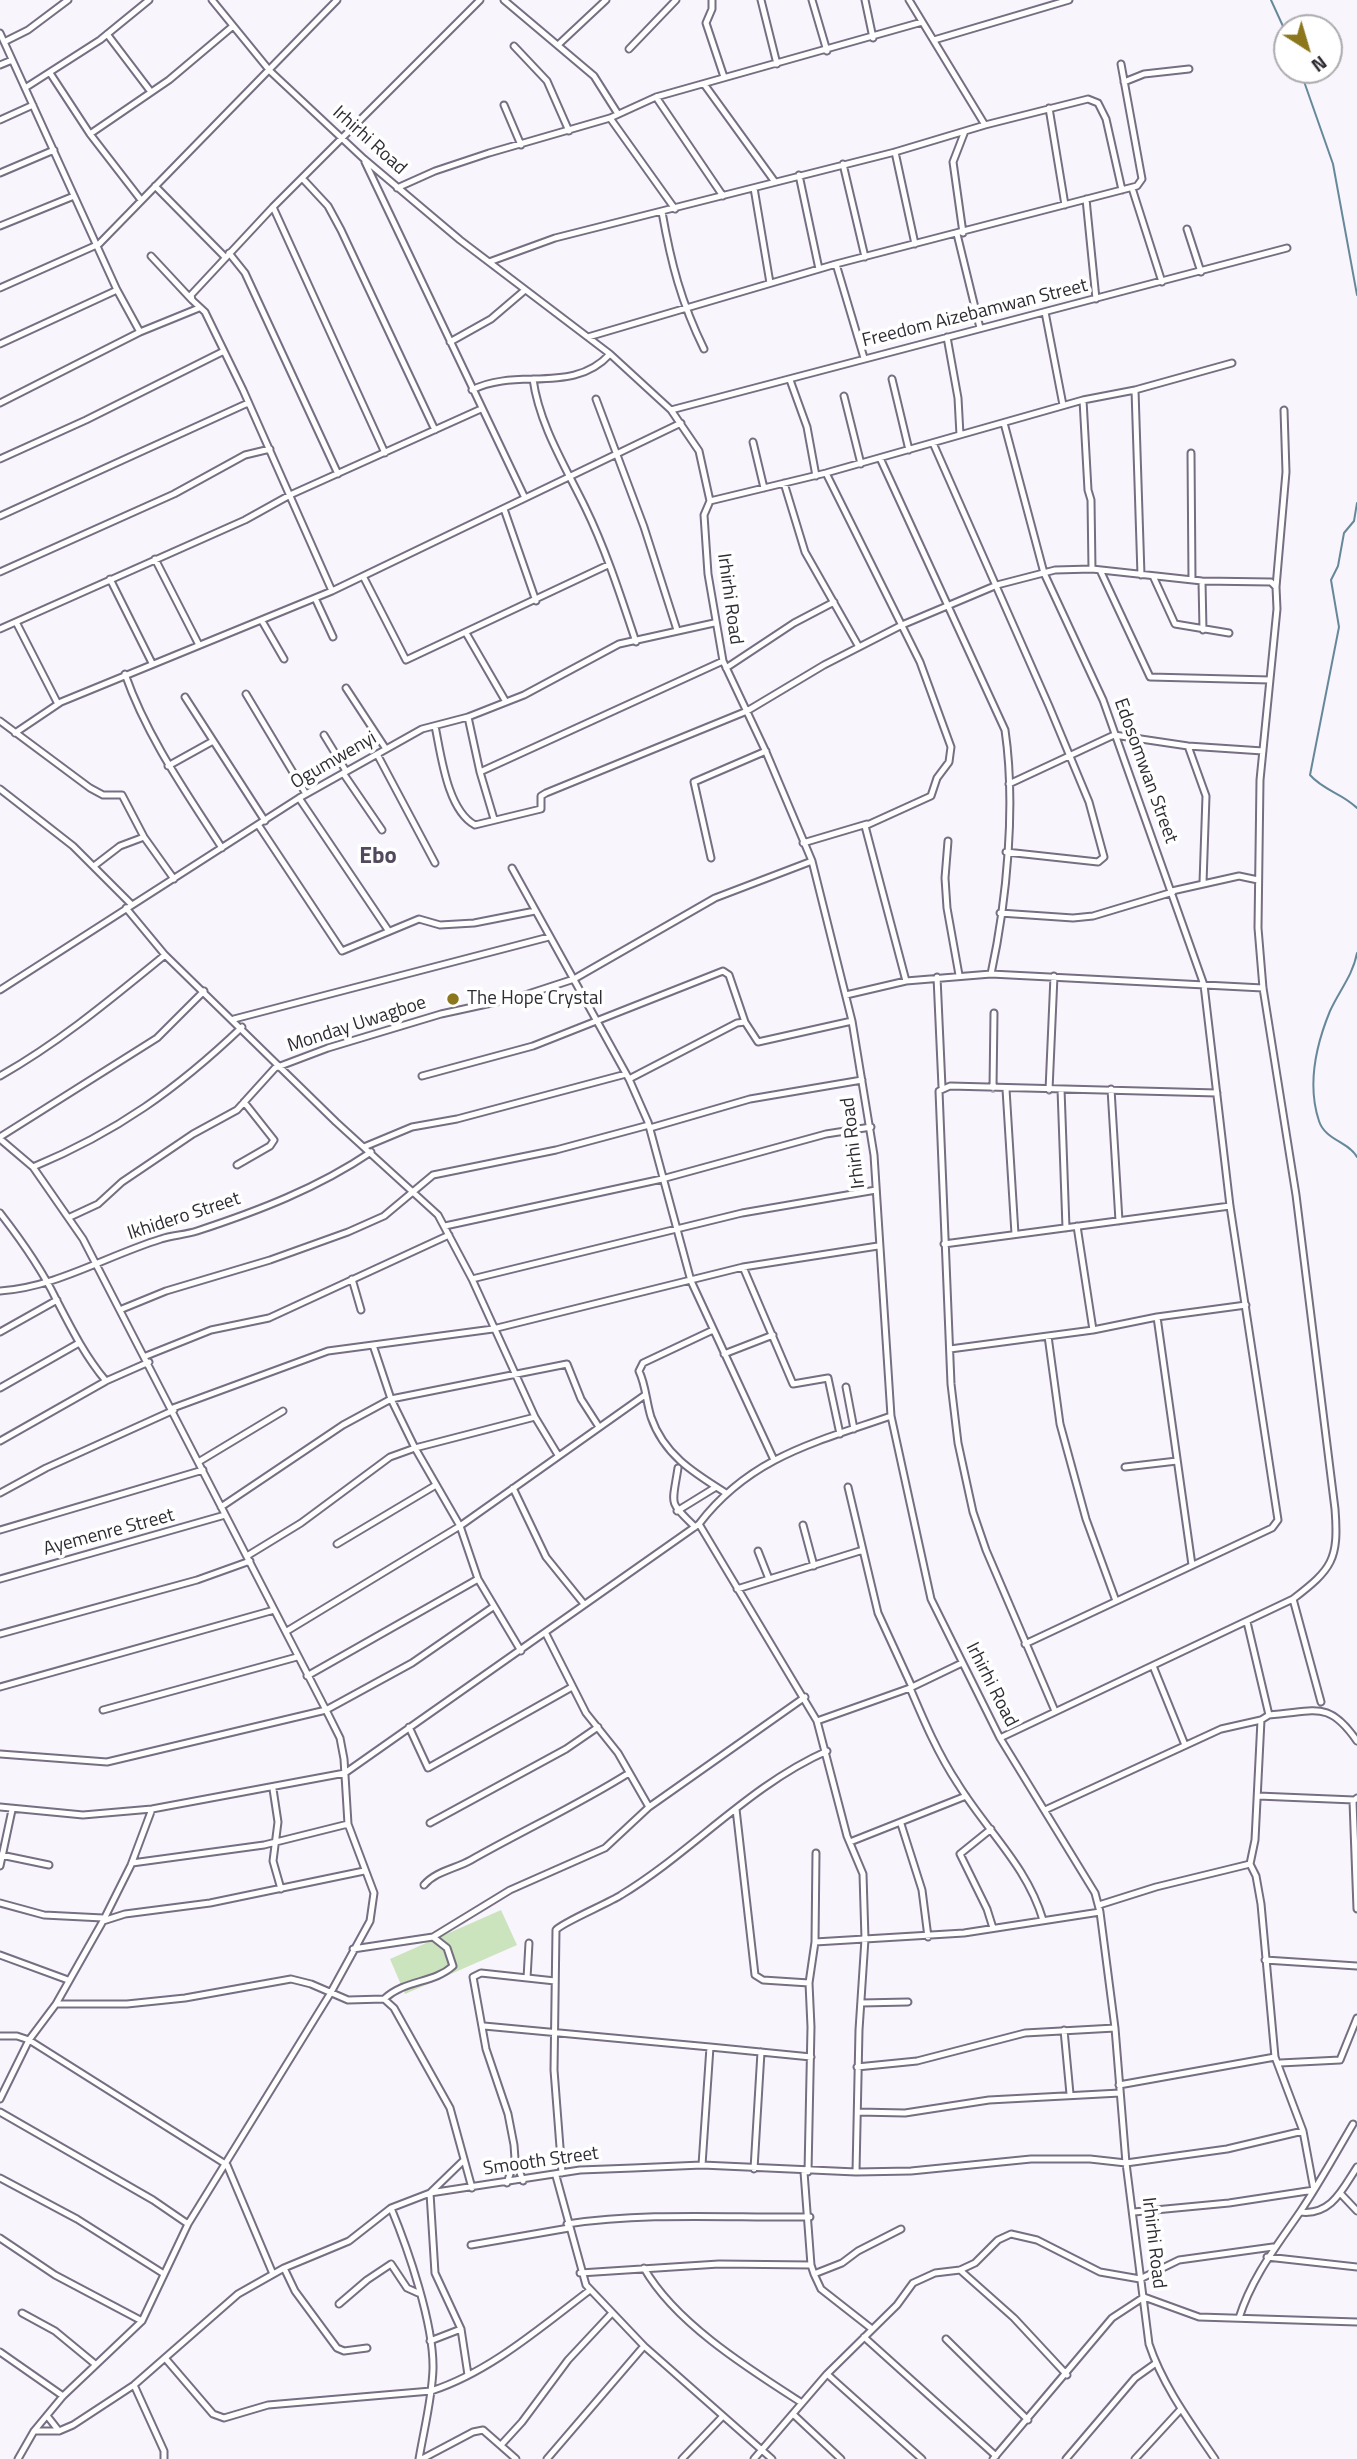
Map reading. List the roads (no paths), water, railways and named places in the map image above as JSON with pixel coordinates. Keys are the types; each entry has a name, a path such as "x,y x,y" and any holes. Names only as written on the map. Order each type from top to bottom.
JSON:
{"street":[{"path":"4,43 28,30 68,0"},
{"path":"25,88 107,34 149,0"},
{"name":"Irhirhi Road","path":"212,0 270,71 364,159 489,262 610,354 671,410 699,451 710,501 704,514 714,623 723,661 766,751 812,861 852,1021 871,1127 891,1416 931,1599 1000,1738 1095,1893 1100,1908 1115,2028 1126,2163 1149,2344 1156,2363 1181,2409 1215,2459"},
{"path":"0,288 99,244 337,0"},
{"path":"192,300 193,290 480,0"},
{"path":"504,0 594,76 618,114"},
{"path":"559,44 607,0"},
{"path":"629,48 676,0"},
{"path":"712,0 712,9 706,23 724,77"},
{"path":"761,0 777,64"},
{"path":"812,0 827,51"},
{"path":"865,0 873,38"},
{"path":"909,0 985,125"},
{"path":"1030,0 1033,10"},
{"path":"933,40 1069,0"},
{"path":"397,188 435,171 610,118 656,97 827,51 922,22"},
{"path":"90,134 151,92 233,26"},
{"path":"0,33 74,196 99,244 117,290 140,332"},
{"path":"107,34 151,92"},
{"path":"514,46 547,81 569,131"},
{"path":"0,65 12,60"},
{"path":"588,337 836,264 960,234 1140,184 1142,179 1121,64"},
{"path":"1124,82 1144,74 1189,69"},
{"path":"50,73 90,134 141,200"},
{"path":"705,84 775,182"},
{"path":"656,97 723,196"},
{"path":"489,262 555,238 895,152 985,125 1088,99 1098,103 1106,119 1122,190"},
{"path":"0,120 33,105"},
{"path":"504,105 521,145"},
{"path":"1049,108 1065,205"},
{"path":"610,118 675,209"},
{"path":"965,131 953,162 960,234 980,328"},
{"path":"0,173 54,150"},
{"path":"895,152 915,244"},
{"path":"364,159 525,498"},
{"path":"844,164 865,257"},
{"path":"799,175 819,269"},
{"path":"302,178 328,206 341,230 435,430"},
{"path":"155,186 245,272 338,474"},
{"path":"754,188 770,283"},
{"path":"1132,188 1162,282"},
{"path":"0,226 74,196"},
{"path":"1086,199 1096,299"},
{"path":"273,207 385,453"},
{"path":"662,212 673,273 684,307 704,349"},
{"path":"1187,229 1201,272"},
{"name":"Freedom Aizebamwan Street","path":"671,410 1287,248"},
{"path":"150,256 205,312 270,449 332,591"},
{"path":"836,264 864,358"},
{"path":"0,344 117,290"},
{"path":"450,342 491,319 525,290"},
{"path":"0,403 140,332 199,308"},
{"path":"1045,312 1063,405"},
{"path":"947,337 958,398 960,435"},
{"path":"0,459 86,420 224,351"},
{"path":"472,390 506,378 574,377 598,367 610,354"},
{"path":"710,501 816,476 1063,405 1135,390 1232,363"},
{"path":"533,379 535,397 568,475 586,508 636,642"},
{"path":"892,379 909,450"},
{"path":"790,380 807,427 816,476"},
{"path":"1135,390 1141,575"},
{"path":"844,396 861,464"},
{"path":"596,400 677,630"},
{"path":"1083,400 1091,500 1092,569"},
{"path":"0,516 248,403"},
{"path":"0,629 245,520 290,495 481,409"},
{"path":"1000,1738 1293,1599 1325,1573 1332,1563 1337,1540 1296,1195 1263,988 1258,880 1263,751 1286,472 1284,410"},
{"path":"15,733 58,704 125,674 332,591 504,509 568,475 681,423"},
{"name":"Edosomwan Street","path":"1004,423 1044,573 1103,700 1204,985 1230,1206 1278,1520 1272,1528 1192,1564"},
{"path":"753,442 764,488"},
{"path":"933,443 997,584 1069,756 1100,833 1104,857 1098,862 1006,852"},
{"path":"0,572 174,494 245,455 270,449"},
{"path":"1191,453 1192,580"},
{"path":"880,458 950,604 1005,730 1009,784 1006,852 991,974"},
{"path":"803,842 867,824 931,796 937,778 952,755 920,662 826,473"},
{"path":"783,484 805,552 859,648"},
{"path":"504,509 537,601"},
{"path":"155,559 199,645"},
{"path":"363,576 406,660 537,601 608,565"},
{"path":"435,726 447,783 466,818 475,825 541,809 541,796 546,793 747,711 902,625 997,584 1044,573 1092,569 1202,581 1271,582 1276,587"},
{"path":"1100,570 1150,677 1270,680"},
{"path":"1153,576 1175,624 1229,633"},
{"path":"110,579 152,663"},
{"path":"1202,581 1203,630"},
{"path":"315,598 333,637"},
{"path":"726,668 794,623 834,602"},
{"path":"262,621 284,659"},
{"path":"16,622 58,704"},
{"name":"Ogumwenyi","path":"0,990 302,796 386,749 435,726 506,702 609,649 714,623"},
{"path":"466,633 506,702"},
{"path":"480,772 723,661"},
{"path":"125,674 133,697 168,766 222,848"},
{"path":"346,688 386,749"},
{"path":"246,694 302,796 388,930"},
{"path":"185,697 265,821"},
{"path":"468,717 494,820"},
{"path":"0,721 90,788 103,795 122,795 144,837 174,879"},
{"path":"324,735 344,772 382,830"},
{"path":"1009,784 1114,735 1188,746 1263,751"},
{"path":"168,766 213,741"},
{"path":"1188,746 1206,796 1203,883"},
{"path":"711,858 694,782 766,751"},
{"path":"377,754 435,863"},
{"path":"0,789 94,866 129,906 165,956 283,1066 364,1147 428,1204 445,1226 535,1417 558,1455"},
{"path":"867,824 865,830 905,981"},
{"path":"259,826 342,951 419,919 440,925 474,923 535,911"},
{"path":"94,866 120,846 144,837"},
{"path":"948,841 945,878 947,908 959,975"},
{"name":"Monday Uwagboe","path":"70,1217 98,1204 111,1189 194,1134 237,1110 268,1074 283,1066 315,1052 441,1014 496,1003 574,979 715,898 812,861"},
{"path":"512,868 628,1077 650,1126 691,1281 774,1460"},
{"path":"1000,913 1073,918 1093,916 1203,883 1241,876 1258,880"},
{"path":"233,1019 549,937"},
{"path":"0,1076 41,1053 81,1024 165,956"},
{"path":"422,1076 533,1046 598,1023 723,971 729,975 745,1022 758,1042 852,1021"},
{"path":"846,995 905,981 991,974 1263,988"},
{"path":"1049,1090 1054,976"},
{"path":"937,977 943,1087 938,1099 944,1244 958,1443 973,1512 1025,1644 1055,1711"},
{"path":"18,2459 34,2431 63,2396 142,2320 188,2224 227,2165 330,1994 370,1921 374,1893 348,1824 340,1738 297,1657 287,1631 225,1516 200,1461 122,1309 70,1217 33,1167 0,1138 157,1038 204,991"},
{"path":"993,1088 994,1013"},
{"path":"364,1147 433,1121 457,1119 628,1077 745,1022"},
{"path":"33,1167 83,1144 165,1095 192,1075 242,1027"},
{"path":"122,1309 166,1291 270,1260 348,1232 384,1216 433,1175 556,1150 750,1099 862,1080"},
{"path":"943,1087 1217,1093"},
{"path":"1006,1089 1015,1234"},
{"path":"1111,1089 1119,1221"},
{"path":"1061,1090 1066,1228"},
{"path":"237,1165 271,1146 274,1140 244,1102"},
{"path":"445,1226 662,1179 826,1134 871,1127"},
{"name":"Ikhidero Street","path":"0,1291 48,1283 162,1238 194,1232 260,1208 328,1179 371,1152"},
{"path":"472,1279 811,1198 876,1190"},
{"path":"944,1244 1230,1206"},
{"path":"0,1213 48,1283 79,1343 106,1381"},
{"path":"1077,1226 1093,1330"},
{"path":"0,1441 147,1359 211,1330 269,1318 449,1235"},
{"path":"0,1493 46,1468 174,1409 310,1357 373,1345 493,1329 743,1267 878,1246"},
{"path":"743,1267 793,1384 824,1376 828,1378 840,1434"},
{"path":"352,1279 361,1310"},
{"path":"0,1332 57,1300"},
{"path":"950,1349 1093,1330 1246,1304"},
{"path":"1025,1644 1192,1564 1157,1317"},
{"path":"713,1330 643,1363 639,1371 646,1385 645,1395 659,1437 671,1453 726,1493"},
{"path":"724,1354 773,1335"},
{"path":"1048,1336 1060,1424 1086,1519 1116,1601"},
{"path":"0,1388 79,1343"},
{"path":"373,1345 391,1399 415,1448 460,1526 478,1579 521,1651"},
{"path":"221,1507 343,1424 391,1399 516,1377 567,1364 581,1399 599,1427"},
{"path":"846,1387 854,1429"},
{"path":"287,1631 460,1526 645,1395"},
{"path":"200,1461 283,1411"},
{"path":"0,1808 83,1815 152,1809 273,1789 345,1773 546,1634 697,1525 726,1493 757,1468 800,1447 891,1416"},
{"path":"0,1634 197,1580 248,1559 390,1457 535,1417"},
{"path":"1125,1467 1177,1461"},
{"path":"678,1468 673,1501 677,1511 697,1525 775,1654 805,1697 817,1721 850,1842 863,1874 865,1939 856,2172"},
{"path":"0,1530 203,1470"},
{"path":"337,1544 436,1485"},
{"path":"677,1511 716,1487"},
{"path":"848,1487 878,1613 927,1730 966,1796 1025,1877 1042,1920"},
{"path":"513,1488 545,1557 584,1604"},
{"name":"Ayemenre Street","path":"0,1579 225,1516"},
{"path":"803,1525 814,1566"},
{"path":"737,1589 863,1550"},
{"path":"758,1551 769,1579"},
{"path":"307,1676 478,1579"},
{"path":"1293,1599 1321,1702"},
{"path":"0,1754 107,1762 326,1710 412,1663 493,1607"},
{"path":"0,1687 274,1610"},
{"path":"1247,1622 1269,1714"},
{"path":"546,1634 586,1713 629,1773 649,1807"},
{"path":"103,1710 297,1657"},
{"path":"817,1721 911,1687 962,1663"},
{"path":"1153,1666 1185,1745"},
{"path":"409,1727 427,1767 430,1767 572,1687"},
{"path":"353,1949 433,1937 510,1890 605,1848 649,1807 805,1697"},
{"path":"1045,1810 1185,1745 1221,1730 1261,1720 1269,1714 1325,1710 1345,1724 1357,1741"},
{"path":"1261,1720 1258,1796 1250,1864 1256,1876 1261,1904 1275,2057 1280,2063 1303,2131 1314,2190"},
{"path":"430,1823 566,1749 598,1727"},
{"path":"772,2459 644,2346 611,2314 590,2290 580,2273 559,2175 554,2070 556,1930 559,1926 593,1912 625,1893 804,1761 827,1751"},
{"path":"424,1885 440,1873 469,1861 577,1804 629,1773"},
{"path":"273,1789 278,1822 272,1861 281,1889"},
{"path":"850,1842 966,1796"},
{"path":"1258,1796 1355,1799 1357,1909"},
{"path":"0,2098 29,2040 56,2004 103,1920 131,1865 152,1809"},
{"path":"736,1809 755,1975 763,1980 809,1983"},
{"path":"0,1866 12,1810"},
{"path":"131,1865 133,1862 173,1855 274,1843 348,1824"},
{"path":"901,1824 922,1890 928,1937"},
{"path":"991,1829 960,1854 987,1909 993,1928"},
{"path":"816,1853 815,1942 809,1983 811,2057 806,2172 811,2265 821,2289 872,2329"},
{"path":"1,1855 49,1865"},
{"path":"815,1942 928,1937 1042,1920 1100,1908 1157,1887 1250,1864"},
{"path":"0,1903 44,1915 103,1920 125,1914 211,1903 364,1871"},
{"path":"56,2004 127,2004 185,1998 292,1979 312,1984 348,2000 384,1999 396,1988 429,1979 453,1966 447,1948 433,1937"},
{"path":"527,1978 529,1943"},
{"path":"0,1955 68,1980"},
{"path":"1265,1960 1357,1966"},
{"path":"523,2181 515,2158 508,2114 486,2049 475,1975 555,1982"},
{"path":"384,1999 394,2008 447,2101 472,2188"},
{"path":"861,2003 908,2002"},
{"path":"1280,2063 1340,2060 1357,2018"},
{"path":"484,2026 811,2057"},
{"path":"858,2067 916,2061 1010,2035 1064,2029 1115,2028"},
{"path":"1064,2029 1070,2094"},
{"path":"0,2036 18,2036 29,2040 227,2165 273,2274"},
{"path":"702,2165 710,2047"},
{"path":"754,2169 761,2052"},
{"path":"1119,2085 1275,2057"},
{"path":"0,2085 8,2084"},
{"path":"858,2112 905,2113 989,2100 1120,2093"},
{"path":"0,2112 153,2200 188,2224"},
{"path":"1238,2318 1246,2294 1273,2246 1300,2212 1353,2124"},
{"name":"Smooth Street","path":"60,2431 134,2385 238,2294 284,2268 349,2241 391,2208 430,2193 559,2175 702,2165 806,2172 856,2172 911,2171 1031,2159 1090,2159 1126,2163 1227,2149 1303,2131"},
{"path":"507,2183 515,2158"},
{"path":"463,2161 430,2193 435,2273 461,2329 468,2375"},
{"path":"1300,2212 1322,2211 1340,2193 1357,2167"},
{"path":"0,2178 77,2219 164,2274"},
{"path":"1134,2212 1229,2203 1314,2190"},
{"path":"1340,2193 1357,2211"},
{"path":"391,2208 410,2254 430,2341 431,2391 420,2459"},
{"path":"471,2245 568,2226 703,2214 740,2218 810,2217"},
{"path":"814,2274 842,2263 858,2251 901,2230"},
{"path":"754,2459 827,2374 897,2305 913,2283 934,2273 961,2270 975,2263 998,2241 1011,2234 1021,2235 1100,2272 1140,2279 1180,2260 1273,2246"},
{"path":"0,2238 55,2275 142,2320"},
{"path":"1267,2257 1357,2267"},
{"path":"340,2304 391,2264 407,2288 418,2293"},
{"path":"580,2273 719,2264 811,2265"},
{"path":"284,2268 304,2304 337,2348 344,2351 367,2348"},
{"path":"644,2268 654,2287 684,2317 766,2380 802,2403"},
{"path":"961,2270 1014,2318 1067,2375"},
{"path":"165,2358 213,2414 224,2418 268,2404 431,2391 468,2375 523,2341 590,2290"},
{"path":"864,2337 995,2457 1067,2375 1112,2318 1144,2297 1199,2318 1357,2322"},
{"path":"22,2313 55,2331 95,2364"},
{"path":"501,2445 523,2423 568,2360 611,2314"},
{"path":"430,2341 461,2329"},
{"path":"946,2339 1028,2420"},
{"path":"547,2459 644,2346"},
{"path":"0,2353 63,2396"},
{"path":"1066,2459 1135,2378 1156,2363"},
{"path":"827,2374 922,2459"},
{"path":"134,2385 164,2451 164,2459"},
{"path":"1135,2459 1181,2409"},
{"path":"793,2414 841,2459"},
{"path":"682,2459 723,2416"},
{"path":"48,2417 60,2431"},
{"path":"420,2459 483,2430 516,2459"},
{"path":"34,2431 60,2431"}],"waterway":[{"path":"1271,0 1277,14"},
{"path":"1305,84 1333,164 1357,295"},
{"path":"1357,503 1354,521 1344,533 1338,566 1331,580 1339,627 1310,775 1357,808"},
{"path":"1357,953 1325,1024 1317,1051 1314,1079 1315,1107 1322,1127 1357,1157"}],"place":[{"name":"The Hope Crystal","path":"453,999"}],"district":[{"name":"Ebo","path":"378,857"}]}
